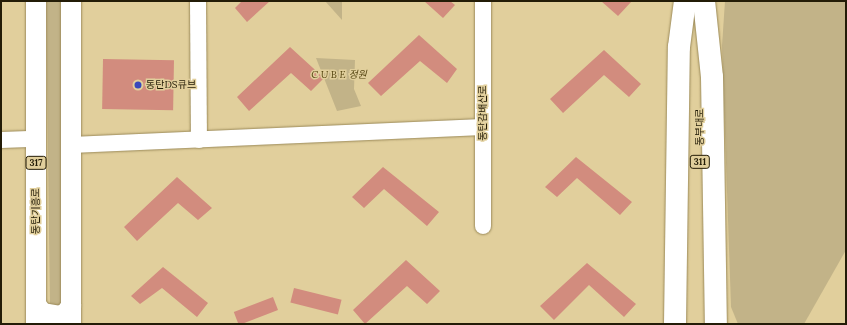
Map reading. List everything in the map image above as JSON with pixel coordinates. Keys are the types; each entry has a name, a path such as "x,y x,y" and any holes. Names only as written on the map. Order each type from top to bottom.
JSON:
{"highway":[{"path":"675,324 679,47 686,1"},
{"name":"동부대로","path":"686,1 687,324"},
{"name":"동부대로","path":"700,1 701,324"},
{"path":"704,1 712,77 716,324"},
{"path":"663,324 667,294 677,257"},
{"path":"716,259 725,324"}],"main road":[{"name":"동탄기흥로","path":"36,1 36,324"},
{"path":"36,304 42,313 60,316 66,313 71,315 71,1"}],"street":[{"path":"198,1 199,140"},
{"name":"동탄감배산로","path":"483,1 483,226"},
{"path":"71,145 483,127"},
{"path":"1,140 36,139"}],"green space":[{"path":"46,1 62,1 66,302 61,306 50,308"},
{"path":"325,1 342,1 342,20"},
{"path":"725,1 846,1 846,250 804,324 738,324 731,307 722,46"},
{"name":"C U B E 정원","path":"316,58 355,60 354,89 361,106 337,111"}],"building":[{"path":"242,1 270,1 247,22 235,8"},
{"path":"424,1 450,1 455,5 443,18"},
{"path":"601,1 632,1 618,16"},
{"path":"419,35 457,69 447,83 420,61 381,96 368,83"},
{"path":"290,47 324,78 311,91 291,73 249,111 237,97"},
{"path":"604,50 641,84 629,97 604,75 563,113 550,99"},
{"name":"동탄DS큐브","path":"103,59 174,60 173,110 102,109"},
{"path":"576,157 632,202 620,215 577,178 557,197 545,187"},
{"path":"383,167 439,212 427,226 384,189 364,208 352,197"},
{"path":"177,177 212,208 198,220 178,203 137,241 124,227"},
{"path":"406,260 440,291 427,304 407,286 365,324 353,310"},
{"path":"587,263 636,304 624,317 589,285 554,320 540,306"},
{"path":"163,267 208,303 197,317 162,288 140,304 131,296"},
{"path":"294,288 342,300 338,314 290,303"},
{"path":"273,297 278,310 242,324 238,324 234,312"}],"place":[{"name":"동탄DS큐브","path":"138,85"}]}
